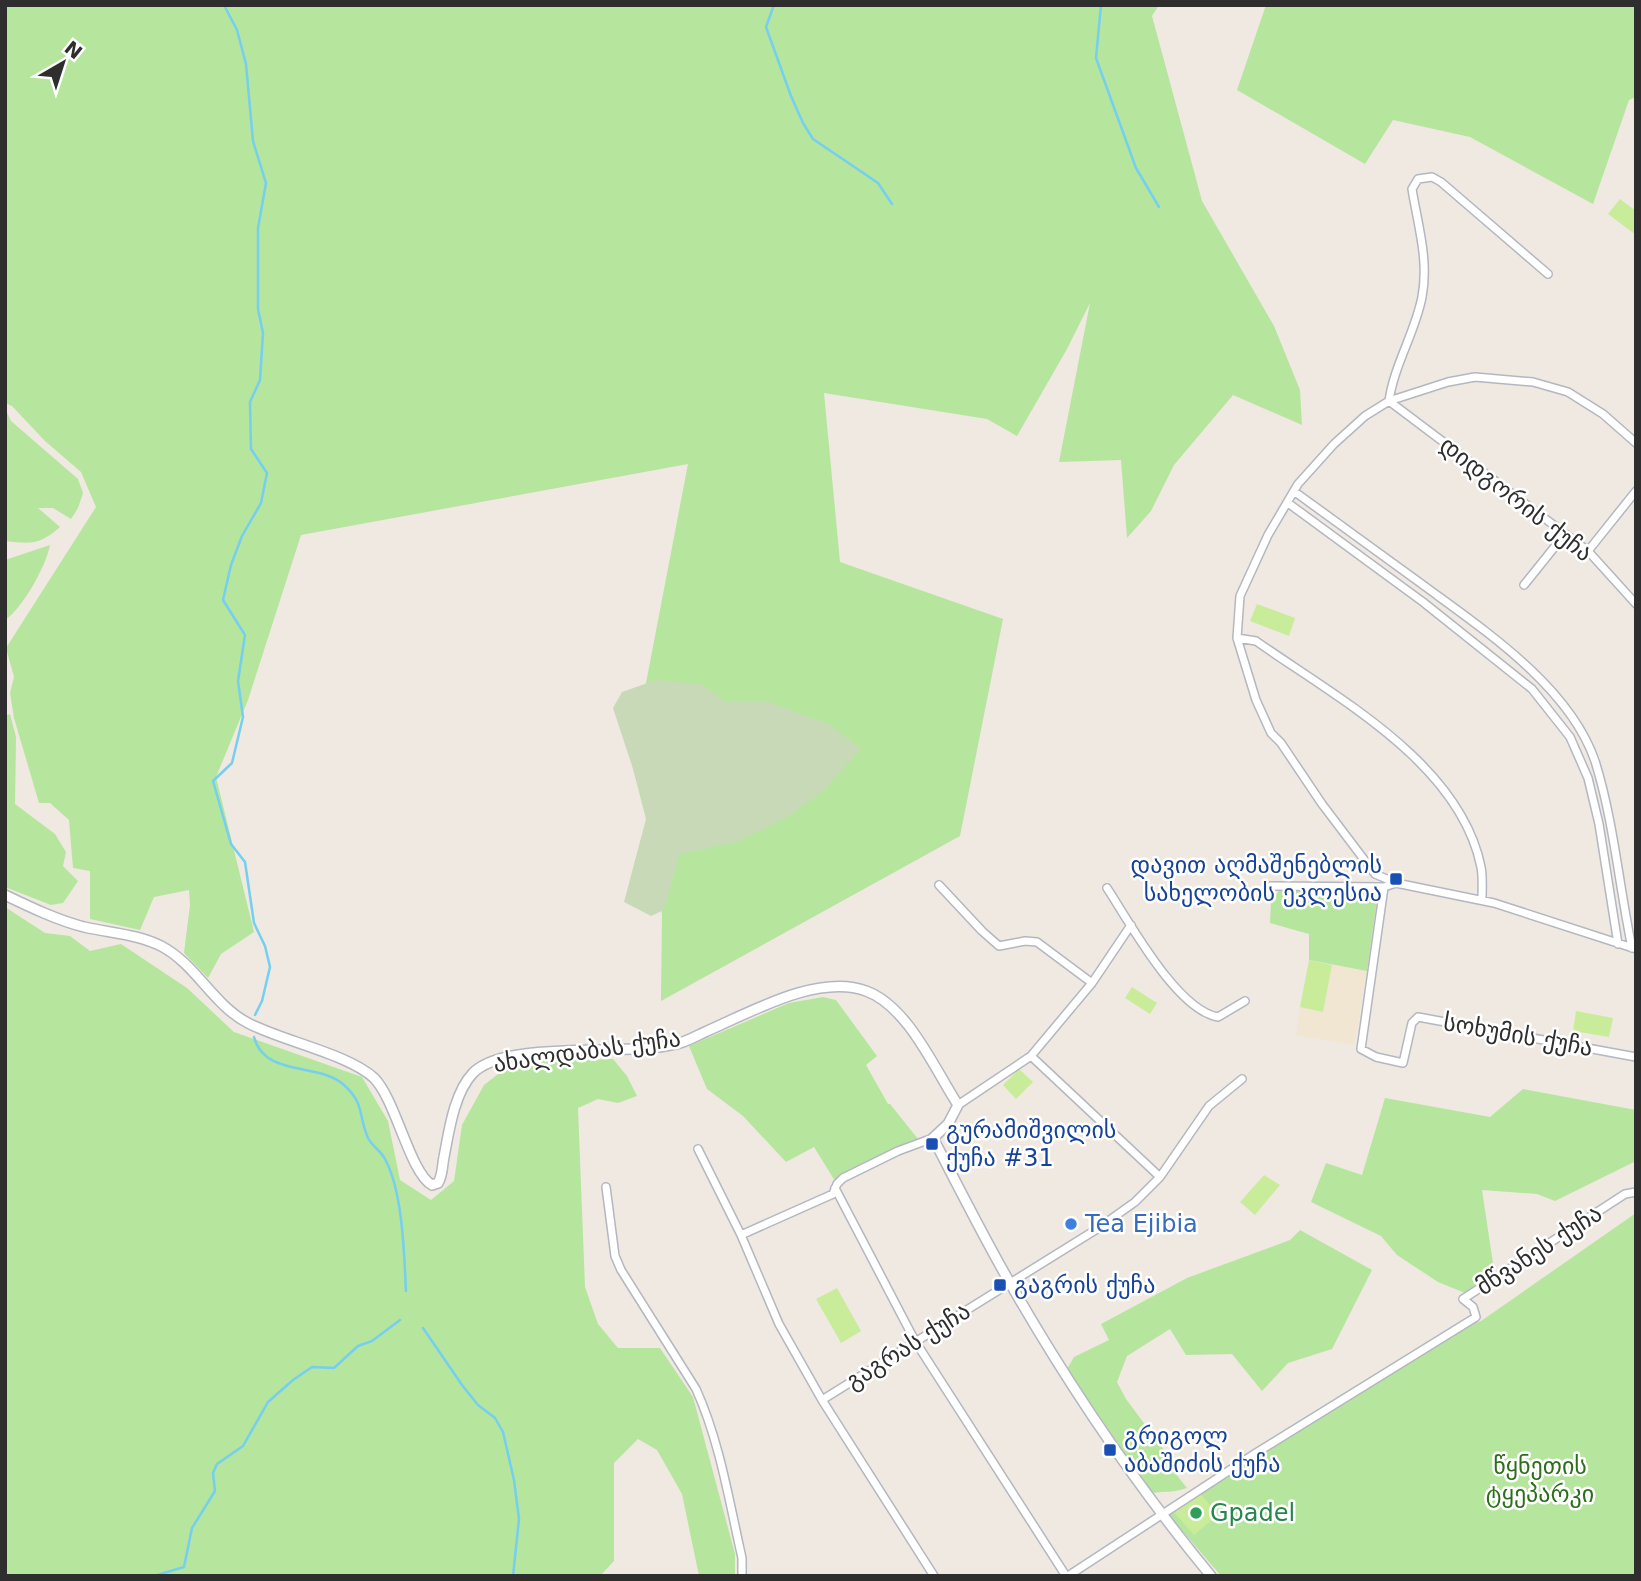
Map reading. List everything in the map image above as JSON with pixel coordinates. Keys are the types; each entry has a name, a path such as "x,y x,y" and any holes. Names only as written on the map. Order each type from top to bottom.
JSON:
{"street":[{"path":"1389,401 1393,379 1422,296 1425,252 1412,189 1418,179 1432,177 1440,182 1548,274"},
{"path":"1295,492 1486,633 1544,682 1574,721 1594,759 1611,824 1615,859 1634,949 1482,900 1396,883 1375,874 1322,804 1281,743 1270,733 1256,700 1237,638 1240,596 1268,536 1298,484 1364,416 1389,401 1448,382 1475,377 1533,382 1568,392 1634,438"},
{"name":"დიდგორის ქუჩა","path":"1389,401 1588,551 1636,604"},
{"path":"1588,551 1636,491"},
{"path":"1288,502 1453,624 1521,679 1570,737 1588,778 1618,944"},
{"path":"1524,585 1565,534"},
{"path":"1378,569 1386,558"},
{"path":"1237,638 1256,641 1380,728 1425,767 1453,800 1469,830 1482,869 1482,900"},
{"path":"1521,679 1529,669"},
{"path":"1604,860 1615,859"},
{"path":"1271,886 1384,887 1396,883"},
{"path":"939,885 999,946 1032,941 1092,983"},
{"name":"სოხუმის ქუჩა","path":"1384,887 1361,1049 1376,1057 1403,1063 1412,1023 1418,1017 1636,1057"},
{"path":"1107,888 1166,976 1199,1010 1218,1017 1245,1001"},
{"path":"1609,890 1621,888"},
{"name":"ახალდაბას ქუჩა","path":"5,895 81,926 138,936 164,948 192,972 233,1015 359,1067 376,1080 390,1104 422,1175 432,1185 438,1183 441,1177 458,1097 466,1083 483,1065 497,1059 548,1052 630,1049 676,1044 787,997 821,989 846,987 869,992 897,1013 910,1028 958,1105"},
{"path":"741,1235 833,1194 843,1178 898,1151 933,1138 948,1124 958,1105 1031,1056 1092,983 1131,925"},
{"path":"1031,1056 1160,1177"},
{"name":"გაგრას ქუჩა","path":"822,1400 1010,1285 1135,1202 1160,1177 1209,1106 1242,1079"},
{"path":"933,1138 1010,1285 1076,1391 1160,1514 1211,1576"},
{"path":"698,1149 741,1235 779,1324 822,1400 934,1576"},
{"path":"606,1187 615,1256 621,1270 696,1389 715,1440 742,1558 742,1576"},
{"path":"835,1188 915,1341 1067,1576 1160,1514"},
{"name":"მწვანეს ქუჩა","path":"1160,1514 1476,1317 1473,1307 1463,1298 1614,1201 1636,1192"}],"shaded area":[{"path":"1332,965 1367,971 1354,1045 1296,1035 1300,1007 1323,1011"}],"green space":[{"path":"5,5 1159,5 1152,16 1202,201 1274,326 1300,390 1302,425 1233,395 1174,465 1151,511 1127,538 1121,460 1059,462 1090,303 1017,436 987,419 824,393 840,562 1003,619 960,836 661,1001 662,916 642,704 688,464 301,535 248,700 216,777 254,932 221,954 208,978 184,953 190,905 189,890 154,897 140,930 90,919 90,871 73,868 69,820 50,803 39,803 14,718 10,693 14,677 6,648 96,507 81,472 45,441 12,406 5,403"},
{"path":"1266,5 1636,5 1636,97 1629,100 1593,204 1470,137 1393,120 1365,164 1237,90"},
{"path":"1620,199 1636,211 1636,235 1608,214"},
{"path":"5,408 11,421 78,479 83,493 71,519 53,508 38,508 60,527 35,542 5,541"},
{"path":"50,545 33,586 5,620 5,560"},
{"path":"1257,604 1295,618 1289,636 1250,621"},
{"path":"656,680 701,684 725,701 766,701 830,725 861,749 822,792 786,818 737,842 680,854 664,910 651,916 624,902 646,819 613,708 622,692"},
{"path":"10,714 16,737 15,804 55,834 66,852 63,866 78,881 63,903 51,905 5,887 5,716"},
{"path":"1279,891 1378,892 1367,971 1309,960 1309,934 1270,923 1271,900"},
{"path":"5,907 45,933 70,936 90,951 121,944 187,988 234,1032 362,1077 388,1121 400,1180 431,1200 454,1181 462,1125 484,1085 507,1067 544,1061 613,1059 627,1076 637,1096 618,1103 598,1099 578,1108 585,1287 598,1324 618,1348 660,1348 693,1397 735,1554 735,1576 699,1576 682,1494 657,1450 638,1439 614,1463 614,1561 600,1576 5,1576"},
{"path":"1309,960 1332,965 1323,1012 1300,1007"},
{"path":"1132,987 1157,1003 1150,1014 1125,998"},
{"path":"823,997 836,1000 877,1056 866,1065 888,1104 918,1139 835,1181 814,1147 786,1162 743,1116 707,1089 689,1046 789,1003"},
{"path":"1576,1011 1613,1018 1609,1037 1573,1031"},
{"path":"1019,1069 1033,1082 1016,1099 1003,1085"},
{"path":"1523,1089 1636,1110 1636,1161 1555,1201 1537,1194 1482,1190 1494,1270 1465,1293 1438,1282 1397,1255 1381,1236 1311,1202 1326,1163 1362,1175 1385,1098 1490,1117"},
{"path":"1264,1175 1280,1185 1255,1215 1240,1202"},
{"name":"წყნეთის ტყეპარკი","path":"1636,1213 1636,1576 1221,1576 1169,1515 1466,1326 1481,1321"},
{"path":"1300,1230 1372,1270 1332,1349 1288,1363 1262,1391 1232,1354 1186,1355 1170,1329 1127,1356 1117,1382 1126,1399 1178,1469 1175,1473 1187,1488 1152,1493 1067,1369 1074,1357 1109,1340 1101,1324 1187,1278 1290,1240"},
{"path":"837,1288 861,1331 841,1343 816,1299"},
{"name":"Gpadel","path":"1200,1493 1218,1515 1194,1535 1173,1511"}],"waterway":[{"path":"224,5 237,30 246,64 253,141 266,183 258,228 258,309 263,333 260,380 250,402 251,449 267,473 261,503 242,536 231,565 223,600 245,635 238,681 243,717 232,763 213,781 231,844 245,862 254,923 265,946 270,967 262,1001 255,1015"},
{"path":"774,5 766,27 803,123 813,139 878,183 892,204"},
{"path":"1101,5 1096,58 1136,168 1159,207"},
{"path":"254,1037 260,1050 269,1059 333,1078 344,1085 355,1098 368,1138 385,1159 396,1188 402,1224 406,1291"},
{"path":"154,1576 184,1567 192,1528 215,1491 213,1473 217,1464 243,1446 268,1402 312,1367 334,1368 358,1346 372,1341 400,1320"},
{"path":"423,1328 462,1385 478,1405 495,1418 503,1432 514,1480 519,1519 513,1576"}],"place":[{"name":"დავით აღმაშენებლის სახელობის ეკლესია","path":"1396,879"},
{"name":"გურამიშვილის ქუჩა #31","path":"932,1144"},
{"name":"Tea Ejibia","path":"1071,1224"},
{"name":"გაგრის ქუჩა","path":"1000,1285"},
{"name":"გრიგოლ აბაშიძის ქუჩა","path":"1110,1450"},
{"name":"Gpadel","path":"1196,1513"}]}
